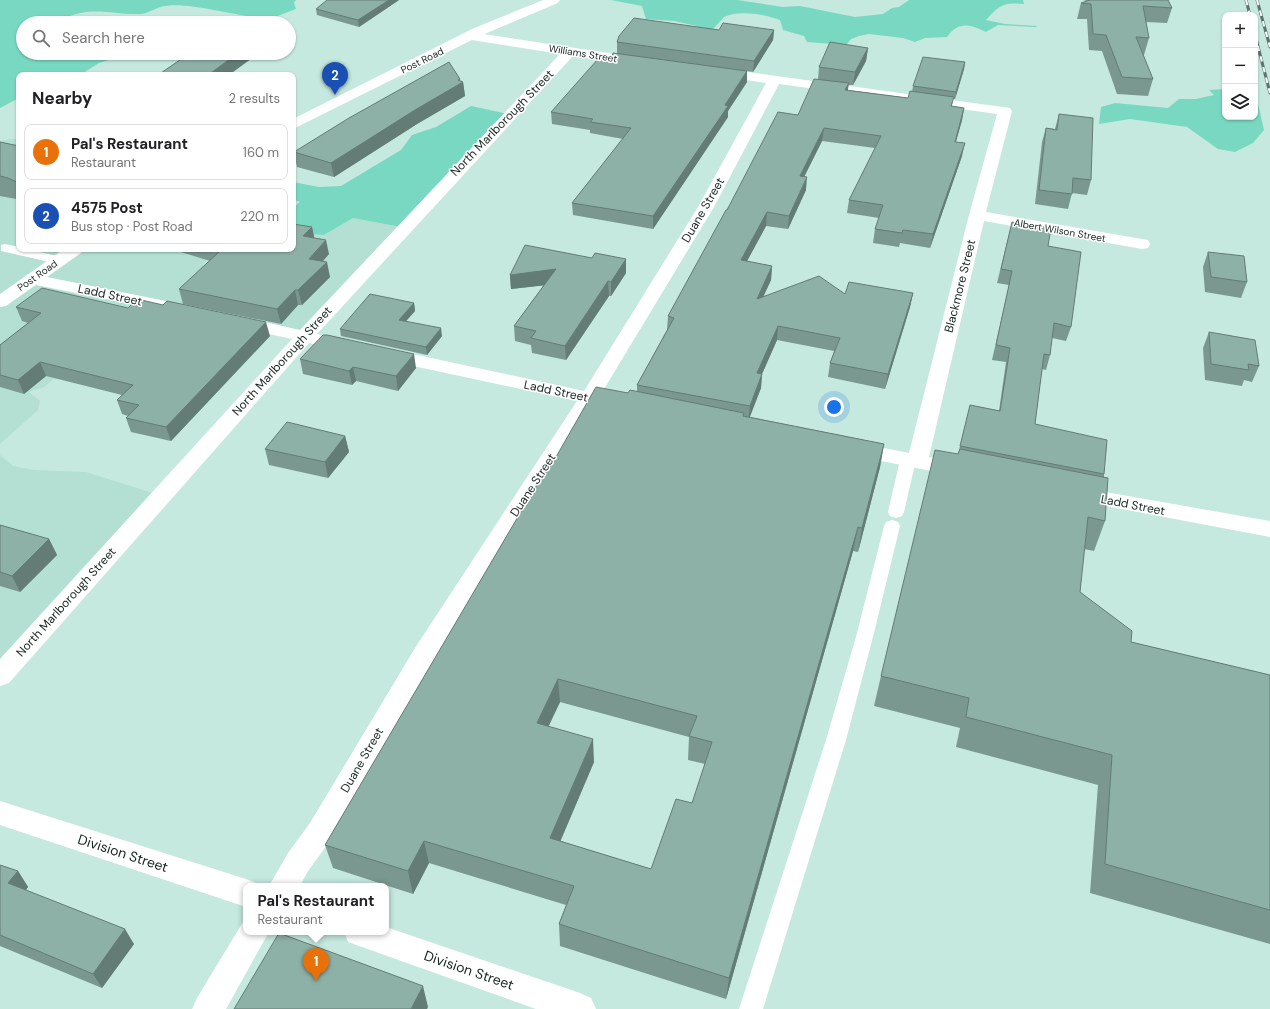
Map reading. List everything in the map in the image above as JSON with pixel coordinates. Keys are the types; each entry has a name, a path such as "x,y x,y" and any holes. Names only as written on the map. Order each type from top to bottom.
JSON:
{"street":[{"name":"Post Road","path":"296,123 470,36 554,0"},
{"name":"Williams Street","path":"470,36 651,63"},
{"name":"North Marlborough Street","path":"0,676 304,336 445,182 570,51"},
{"path":"705,70 774,80"},
{"name":"Blackmore Street","path":"774,80 1005,111 913,461"},
{"name":"Duane Street","path":"286,883 298,862 320,832 424,655 588,398 706,207 774,80"},
{"name":"Albert Wilson Street","path":"977,216 1142,244"},
{"name":"Post Road","path":"0,302 70,252"},
{"name":"Ladd Street","path":"32,279 185,310"},
{"name":"Ladd Street","path":"222,318 635,407"},
{"path":"838,446 978,474"},
{"name":"Ladd Street","path":"1062,491 1131,505 1270,529"},
{"name":"Division Street","path":"0,813 243,892"},
{"path":"208,1009 252,935"},
{"name":"Division Street","path":"368,935 580,1009"}],"lane":[{"path":"2,250 16,240"},
{"path":"2,250 58,260"},
{"path":"751,1009 773,935 836,741 873,607 894,519 913,461"}],"shaded area":[{"path":"16,138 16,252 210,252 212,255 202,265 276,252 296,252 296,233 324,235 353,218 401,227 303,334 136,300 85,340 92,347 44,387 29,392 40,401 38,410 0,444 0,141"},
{"path":"0,455 13,466 34,470 86,472 159,495 0,663"}],"green space":[{"path":"0,0 296,0 294,3 296,9 278,16 247,16 196,7 174,5 162,7 141,14 84,12 71,16 16,16 16,60 109,60 99,63 85,72 16,72 16,100 0,108"},
{"path":"611,0 737,0 783,7 800,6 855,17 883,14 892,8 899,7 909,0 1023,0 1024,4 1007,4 998,8 986,20 1005,24 1038,26 998,25 986,32 975,27 960,26 955,28 947,37 925,38 915,42 903,38 869,34 851,39 846,45 807,42 804,36 783,30 780,20 766,16 744,13 724,17 680,66 673,64 702,35 697,26 674,21 646,19 642,6"},
{"path":"1222,89 1222,120 1258,120 1258,104 1264,130 1253,143 1235,152 1218,149 1187,127 1130,119 1099,124 1101,107 1115,103 1168,108 1179,99 1196,99 1214,95 1209,90"},
{"path":"471,106 508,114 401,227 353,218 324,235 296,233 296,205 300,202 296,200 296,183 319,187 341,186 401,150 412,135 436,127"}],"building":[{"path":"327,0 389,0 358,20 316,9"},
{"path":"1090,0 1168,0 1172,8 1143,6 1149,38 1136,37 1153,79 1122,77 1106,35 1093,34 1091,4 1081,3"},
{"path":"634,18 719,30 723,23 774,30 754,61 617,42 619,36"},
{"path":"830,42 868,48 855,72 819,67"},
{"path":"613,53 747,71 725,105 728,106 653,216 572,203 631,128 590,122 593,119 551,112 598,59 610,62"},
{"path":"923,57 965,62 956,92 913,86"},
{"path":"180,60 228,60 212,72 162,72"},
{"path":"449,62 460,79 458,80 463,82 415,110 331,163 296,153 296,151 349,118"},
{"path":"814,79 849,83 845,90 908,98 910,91 954,97 951,106 964,108 955,142 965,143 933,234 903,230 902,233 875,229 883,205 849,200 881,136 824,128 800,176 807,177 789,216 767,212 741,260 772,266 757,299 819,276 845,294 849,282 913,293 888,374 830,363 840,338 778,326 757,373 762,374 750,406 637,385 674,318 668,316 727,210 778,112 798,115"},
{"path":"1059,114 1093,118 1091,180 1073,178 1072,194 1039,190 1046,128 1057,130"},
{"path":"0,142 16,145 16,182 0,176"},
{"path":"1012,222 1051,228 1048,246 1081,252 1071,327 1054,323 1050,355 1044,354 1035,424 1107,440 1104,474 960,446 970,405 1000,411 1010,348 996,345 1012,271 1001,269"},
{"path":"296,224 312,227 303,236 326,240 309,259 327,262 298,290 295,290 277,309 179,289 219,252 296,252"},
{"path":"525,245 592,258 595,253 626,259 611,282 608,281 565,346 531,338 536,331 514,326 556,269 510,275"},
{"path":"1208,252 1244,256 1247,282 1211,277"},
{"path":"42,288 128,308 137,299 163,305 167,301 266,322 166,427 126,418 139,405 117,400 133,385 40,362 18,380 0,375 0,345 41,313 16,307"},
{"path":"370,294 414,303 399,320 441,328 426,347 340,329"},
{"path":"1209,332 1255,340 1259,366 1248,364 1249,370 1211,364"},
{"path":"323,335 414,354 396,376 353,367 349,371 300,359"},
{"path":"596,387 628,393 630,390 744,413 743,416 884,444 862,528 858,527 729,978 559,924 574,886 424,841 408,871 325,845 549,464 552,464","holes":["558,679 697,716 689,736 712,742 692,803 676,799 651,869 550,838 593,739 537,723"]},
{"path":"287,422 345,436 325,462 265,449"},
{"path":"960,449 1108,478 1105,521 1088,517 1080,592 1132,631 1131,642 1270,675 1270,910 1105,864 1112,755 966,717 969,698 881,676 935,450 958,454"},
{"path":"0,525 49,539 12,576 0,572"},
{"path":"0,865 18,871 8,883 125,929 93,974 0,935"},
{"path":"278,935 284,935 423,986 411,1009 234,1009"}],"railway":[{"path":"1246,0 1249,12"},
{"path":"1257,0 1270,47"},
{"path":"1258,47 1270,93"}],"place":[{"name":"4575 Post","path":"335,95"},
{"name":"Pal's Restaurant","path":"316,981"}]}
